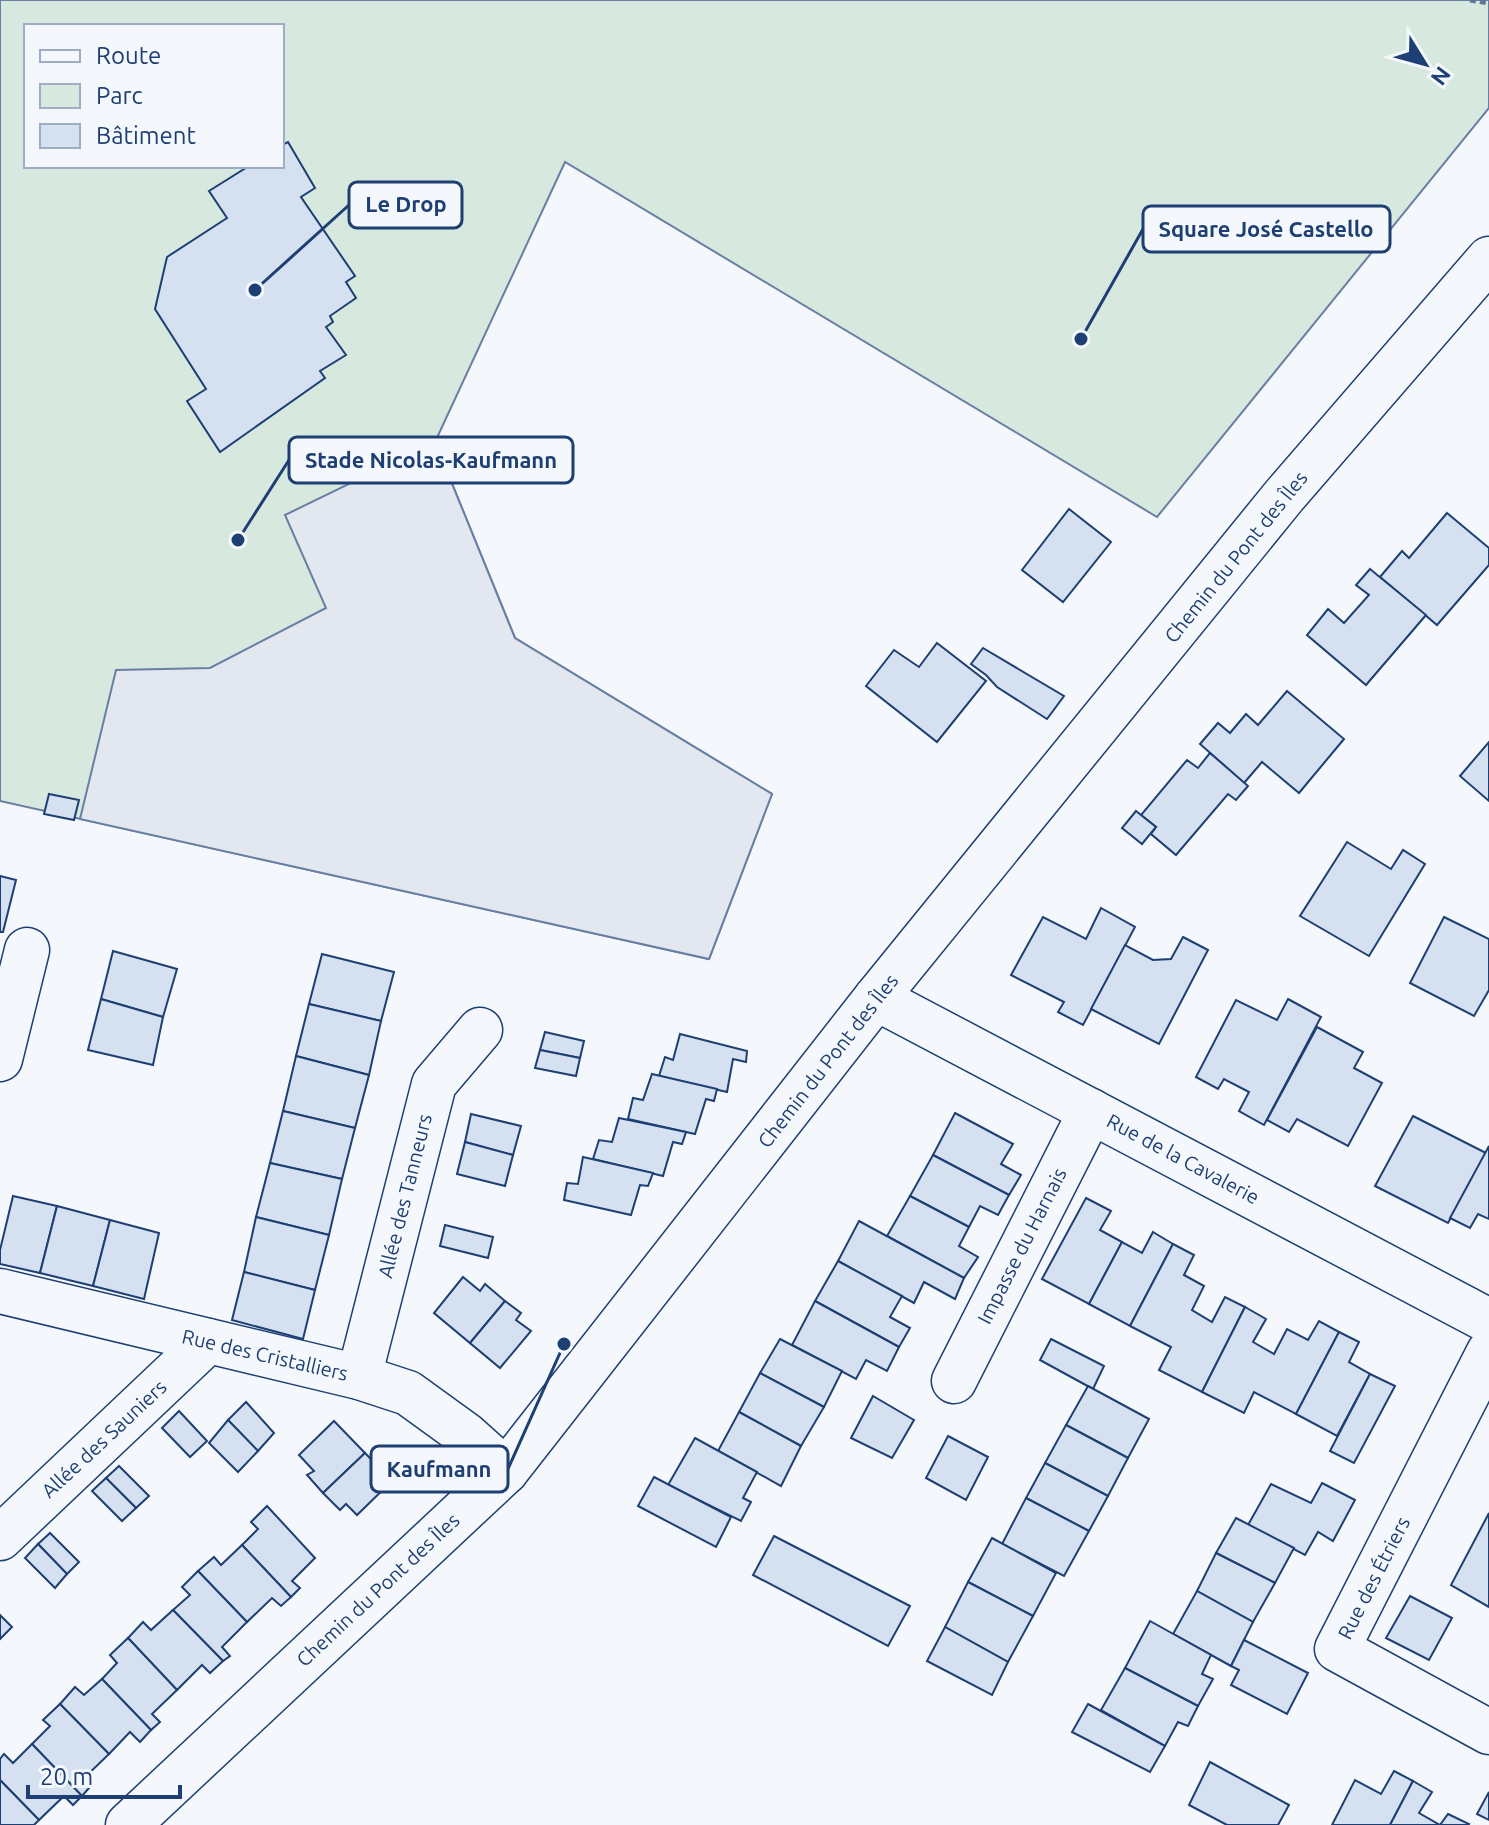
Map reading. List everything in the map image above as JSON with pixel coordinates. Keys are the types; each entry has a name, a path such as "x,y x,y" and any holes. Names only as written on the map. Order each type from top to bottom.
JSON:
{"street":[{"name":"Chemin du Pont des Îles","path":"128,1825 506,1471 876,998 1284,496 1489,259"},
{"path":"0,1059 27,950"},
{"name":"Rue de la Cavalerie","path":"876,998 1489,1321"},
{"name":"Allée des Tanneurs","path":"359,1377 434,1084 480,1030"},
{"name":"Impasse du Harnais","path":"954,1381 1091,1111"},
{"name":"Rue des Cristalliers","path":"0,1291 359,1377 408,1393 466,1435 506,1471"},
{"name":"Allée des Sauniers","path":"0,1538 208,1341"},
{"name":"Rue des Étriers","path":"1489,1352 1337,1649 1489,1732"}],"path":[{"path":"1470,0 1489,3"}],"green space":[{"path":"0,0 1489,0 1489,108 1157,517 565,162 435,442 515,638 772,794 709,959 0,801"}],"shaded area":[{"path":"435,442 515,638 772,794 709,959 80,819 116,670 210,668 326,608 285,515"}],"building":[{"path":"288,142 315,188 301,197 355,276 346,282 356,298 330,316 333,322 326,327 346,355 320,371 325,378 220,452 187,401 206,389 155,309 167,257 227,218 209,191 246,168 284,168 284,144"},
{"path":"1069,509 1111,542 1063,602 1022,570"},
{"path":"1447,513 1489,548 1489,565 1437,625 1380,577 1402,551 1409,558"},
{"path":"1370,569 1426,615 1366,685 1307,635 1328,609 1344,623 1369,595 1356,585"},
{"path":"937,643 986,681 937,742 866,686 894,650 919,667"},
{"path":"983,648 1064,696 1047,719 997,687 971,664"},
{"path":"1287,691 1344,739 1299,793 1262,762 1244,783 1200,744 1218,723 1230,733 1246,714 1258,725"},
{"path":"1489,742 1489,801 1460,776"},
{"path":"1210,753 1248,786 1236,800 1228,794 1176,855 1151,834 1156,827 1141,815 1187,760 1198,768"},
{"path":"49,794 79,800 74,820 44,814"},
{"path":"1136,811 1156,827 1142,844 1122,828"},
{"path":"1347,842 1391,869 1403,850 1425,864 1369,956 1300,916"},
{"path":"0,876 16,880 3,932 0,932"},
{"path":"1101,908 1135,927 1083,1025 1058,1012 1064,1002 1011,975 1043,917 1086,939"},
{"path":"1444,917 1489,939 1489,990 1474,1016 1410,983"},
{"path":"1183,937 1208,950 1159,1044 1091,1009 1125,945 1153,960 1171,959"},
{"path":"113,951 177,969 163,1017 101,999"},
{"path":"322,954 394,972 381,1021 309,1004"},
{"path":"101,999 163,1017 153,1065 88,1050"},
{"path":"1288,999 1321,1017 1264,1125 1239,1111 1249,1092 1224,1079 1218,1089 1196,1077 1236,1000 1277,1020"},
{"path":"309,1004 381,1021 369,1075 296,1056"},
{"path":"1317,1027 1363,1052 1354,1068 1382,1083 1348,1146 1297,1119 1289,1132 1267,1120"},
{"path":"545,1032 584,1041 580,1058 540,1050"},
{"path":"680,1034 747,1051 746,1062 733,1059 727,1092 659,1076 665,1057 673,1060"},
{"path":"540,1050 580,1058 576,1076 535,1068"},
{"path":"296,1056 369,1075 355,1128 283,1111"},
{"path":"652,1074 717,1089 714,1101 706,1099 695,1134 628,1119 633,1098 643,1100"},
{"path":"283,1111 355,1128 342,1179 270,1163"},
{"path":"955,1113 1013,1144 1001,1164 1021,1175 1009,1195 933,1155"},
{"path":"471,1114 521,1126 513,1155 465,1142"},
{"path":"1413,1116 1486,1153 1448,1223 1375,1186"},
{"path":"619,1118 686,1132 682,1144 673,1142 663,1176 593,1159 599,1140 612,1142"},
{"path":"465,1142 513,1155 505,1186 457,1174"},
{"path":"1489,1146 1489,1219 1478,1214 1470,1228 1450,1218"},
{"path":"933,1155 1009,1195 998,1215 980,1206 969,1227 910,1196"},
{"path":"583,1157 653,1173 648,1186 640,1185 631,1215 564,1200 567,1183 578,1184"},
{"path":"270,1163 342,1179 329,1235 256,1217"},
{"path":"13,1196 57,1206 40,1273 0,1264 0,1250"},
{"path":"910,1196 969,1227 959,1246 978,1257 964,1278 887,1236"},
{"path":"1086,1198 1111,1211 1100,1230 1122,1242 1089,1304 1042,1279"},
{"path":"57,1206 110,1220 93,1286 40,1273"},
{"path":"256,1217 329,1235 315,1290 244,1272"},
{"path":"110,1220 159,1233 144,1299 93,1286"},
{"path":"859,1221 964,1278 955,1299 924,1282 914,1303 838,1261"},
{"path":"445,1225 493,1237 488,1258 440,1246"},
{"path":"1153,1232 1173,1244 1130,1326 1089,1304 1122,1242 1142,1253"},
{"path":"1173,1244 1194,1255 1184,1275 1204,1286 1192,1310 1212,1322 1225,1297 1245,1307 1202,1392 1159,1370 1171,1347 1130,1326"},
{"path":"838,1261 902,1296 890,1317 910,1328 899,1347 815,1301"},
{"path":"244,1272 315,1290 303,1339 232,1320"},
{"path":"463,1277 480,1291 485,1284 505,1301 470,1343 434,1313"},
{"path":"505,1301 521,1313 516,1320 531,1331 500,1368 470,1343"},
{"path":"815,1301 899,1347 887,1371 866,1360 856,1379 792,1345"},
{"path":"1245,1307 1266,1319 1253,1342 1274,1354 1287,1329 1308,1340 1319,1321 1339,1332 1296,1414 1254,1392 1244,1413 1202,1392"},
{"path":"1339,1332 1359,1342 1349,1362 1370,1374 1337,1436 1296,1414"},
{"path":"780,1339 842,1371 824,1407 760,1373"},
{"path":"1051,1339 1104,1366 1093,1389 1040,1360"},
{"path":"760,1373 824,1407 801,1446 739,1412"},
{"path":"1370,1374 1395,1386 1354,1463 1330,1451"},
{"path":"1088,1386 1149,1419 1128,1458 1066,1425"},
{"path":"873,1396 914,1420 892,1458 851,1438"},
{"path":"246,1402 274,1433 258,1451 228,1420"},
{"path":"179,1411 207,1441 190,1457 162,1428"},
{"path":"739,1412 801,1446 781,1486 718,1451"},
{"path":"228,1420 258,1451 238,1472 209,1443"},
{"path":"334,1421 365,1453 323,1493 307,1475 314,1471 299,1455"},
{"path":"1066,1425 1128,1458 1108,1496 1045,1463"},
{"path":"948,1436 988,1457 966,1500 926,1478"},
{"path":"695,1438 757,1472 743,1498 751,1502 741,1521 668,1485"},
{"path":"365,1453 392,1481 357,1515 346,1504 340,1510 323,1493"},
{"path":"1045,1463 1108,1496 1089,1531 1026,1498"},
{"path":"119,1466 149,1496 136,1508 106,1478"},
{"path":"654,1477 731,1517 716,1547 638,1506"},
{"path":"106,1478 136,1508 122,1521 92,1491"},
{"path":"1322,1483 1355,1500 1333,1541 1318,1532 1305,1555 1248,1525 1271,1484 1311,1503"},
{"path":"1026,1498 1089,1531 1064,1576 1002,1544"},
{"path":"267,1506 315,1558 292,1581 300,1588 291,1597 242,1545 258,1529 251,1522"},
{"path":"1489,1513 1489,1607 1451,1585"},
{"path":"1236,1518 1294,1548 1275,1583 1216,1553"},
{"path":"50,1533 79,1562 67,1574 38,1544"},
{"path":"774,1536 910,1606 888,1646 753,1575"},
{"path":"992,1538 1056,1573 1033,1616 968,1582"},
{"path":"38,1544 67,1574 55,1588 25,1558"},
{"path":"242,1545 291,1597 281,1606 272,1598 247,1622 198,1571 214,1557 221,1565"},
{"path":"1216,1553 1275,1583 1253,1622 1197,1591"},
{"path":"198,1571 247,1622 222,1647 230,1656 223,1661 173,1610 190,1595 182,1587"},
{"path":"968,1582 1033,1616 1008,1662 945,1627"},
{"path":"1197,1591 1253,1622 1231,1666 1173,1634"},
{"path":"1410,1596 1452,1618 1429,1660 1386,1638"},
{"path":"173,1610 223,1661 210,1673 202,1665 177,1690 128,1638 143,1622 151,1630"},
{"path":"0,1615 12,1627 0,1639"},
{"path":"1150,1621 1211,1655 1202,1674 1213,1679 1198,1706 1125,1668"},
{"path":"945,1627 1008,1662 992,1695 927,1661"},
{"path":"128,1638 177,1690 152,1714 160,1722 151,1730 102,1679 117,1663 110,1655"},
{"path":"1244,1640 1308,1673 1287,1714 1231,1685 1239,1670 1231,1666"},
{"path":"1125,1668 1198,1706 1188,1726 1178,1722 1165,1746 1101,1710"},
{"path":"102,1679 151,1730 140,1742 130,1732 109,1754 60,1704 75,1687 84,1695"},
{"path":"60,1704 109,1754 81,1781 89,1788 82,1796 32,1744 50,1726 43,1720"},
{"path":"1088,1704 1165,1746 1150,1772 1072,1732"},
{"path":"32,1744 82,1796 73,1805 64,1796 39,1820 0,1780 0,1759 4,1754 13,1763"},
{"path":"1210,1762 1289,1805 1278,1825 1227,1825 1189,1805"},
{"path":"1394,1771 1413,1781 1390,1825 1332,1825 1355,1780 1381,1794"},
{"path":"0,1780 39,1820 34,1825 0,1825"},
{"path":"1413,1781 1432,1792 1419,1813 1440,1825 1390,1825"},
{"path":"1489,1792 1489,1820 1477,1814"},
{"path":"1448,1814 1469,1824 1440,1825"}],"place":[{"name":"Le Drop","path":"255,290"},
{"name":"Square José Castello","path":"1081,339"},
{"name":"Stade Nicolas-Kaufmann","path":"238,540"},
{"name":"Kaufmann","path":"564,1344"}]}
